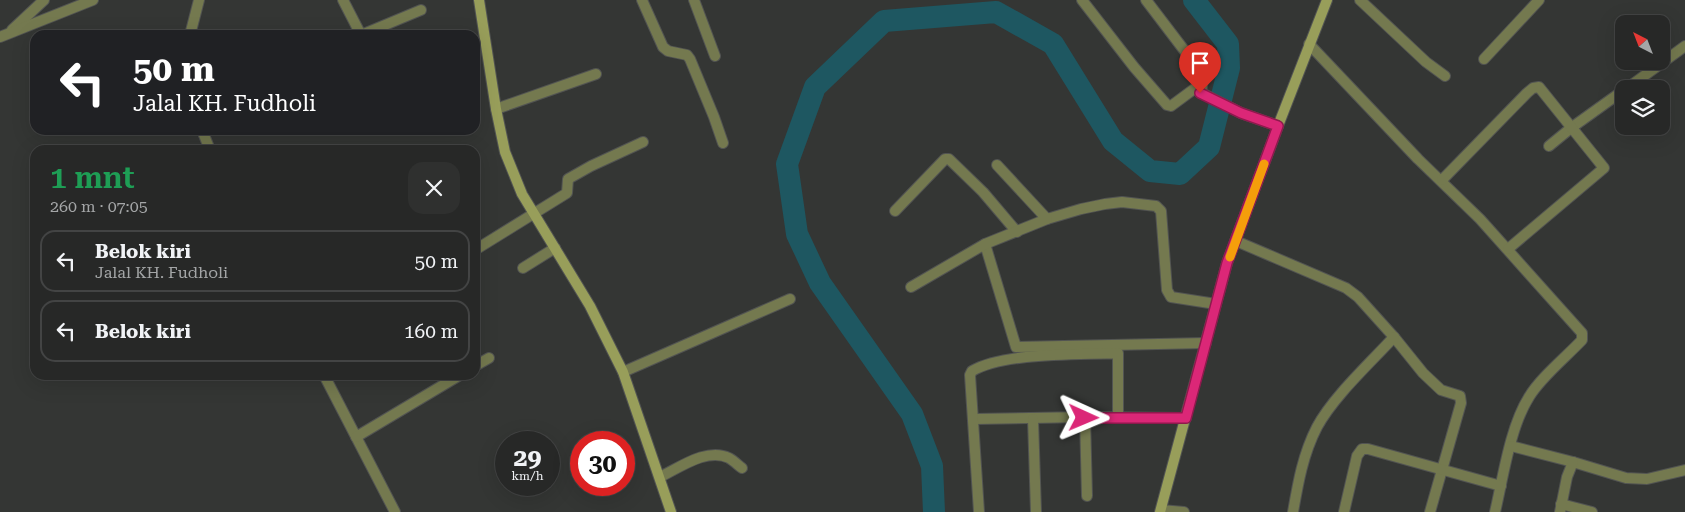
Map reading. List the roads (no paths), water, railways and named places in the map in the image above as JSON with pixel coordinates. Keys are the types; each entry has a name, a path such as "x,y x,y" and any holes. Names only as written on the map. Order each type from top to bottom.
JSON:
{"street":[{"path":"4,36 44,0"},
{"path":"4,36 93,0"},
{"path":"191,30 199,0"},
{"path":"343,0 358,30"},
{"path":"479,0 496,109 505,152 522,194 590,306 623,372 671,512"},
{"path":"642,0 664,47 668,51 687,55 690,59 723,143"},
{"path":"694,0 715,56"},
{"path":"1082,0 1134,68 1167,105 1171,106 1178,102 1192,90 1241,113 1278,126"},
{"path":"1146,0 1197,67 1203,78 1200,93"},
{"path":"1184,512 1161,511 1227,263 1327,0"},
{"path":"1360,0 1426,62 1445,76"},
{"path":"1484,58 1539,0"},
{"path":"373,30 421,10"},
{"path":"1309,44 1418,159 1442,180 1508,249 1581,331 1583,336 1582,340 1529,396 1522,410 1511,446 1495,512"},
{"path":"1639,80 1685,46"},
{"path":"496,109 596,74"},
{"path":"1442,180 1533,88 1538,87 1604,168 1508,249"},
{"path":"1549,146 1615,97"},
{"path":"480,247 567,193 568,179 643,142"},
{"path":"895,210 945,159 949,159 983,192 1017,232"},
{"path":"997,165 1047,220"},
{"path":"911,287 985,244 1047,220 1105,204 1122,202 1156,206 1161,210 1167,290 1171,297 1216,304"},
{"path":"1236,240 1346,288 1358,297 1423,373 1440,390 1458,395 1462,399 1430,512"},
{"path":"985,244 1016,347 1206,343"},
{"path":"523,268 555,248"},
{"path":"623,372 790,299"},
{"path":"1293,512 1303,462 1318,426 1328,410 1394,337"},
{"path":"979,512 970,375 972,371 996,361 1031,357 1118,353 1118,418"},
{"path":"480,363 490,358"},
{"path":"327,380 395,512"},
{"path":"356,436 451,380"},
{"path":"1084,418 1087,496"},
{"path":"974,419 1186,418"},
{"path":"1033,419 1036,512"},
{"path":"1511,446 1636,480 1685,470"},
{"path":"1344,512 1358,456 1362,449 1368,449 1501,486"},
{"path":"660,477 712,455 729,458 742,468"},
{"path":"1573,462 1567,477 1560,508 1592,512"}],"waterway":[{"path":"934,512 932,466 912,414 820,283 797,234 787,164 815,87 884,21 996,12 1053,44 1113,141 1150,171 1180,174 1209,147 1229,68 1228,44 1194,0"}]}
